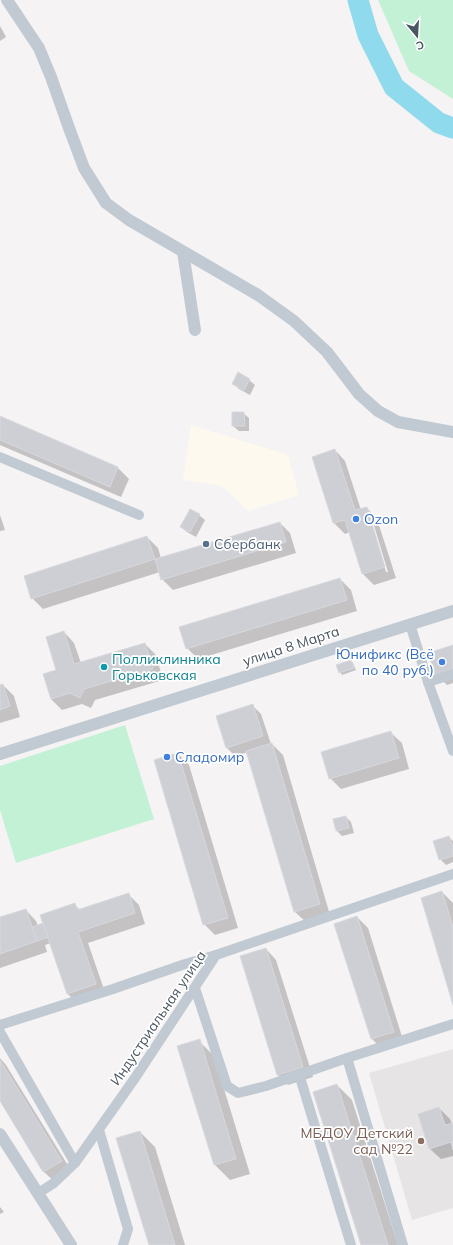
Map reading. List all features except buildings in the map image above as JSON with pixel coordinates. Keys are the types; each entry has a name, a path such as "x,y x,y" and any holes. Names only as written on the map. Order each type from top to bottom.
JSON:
{"street":[{"path":"7,0 39,48 84,168 106,203 129,220 258,295 294,321 327,352 359,394 378,411 398,422 453,432"},
{"path":"183,252 195,330"},
{"path":"0,457 138,514"},
{"name":"улица 8 Марта","path":"0,754 453,611"},
{"path":"410,624 428,682 453,751"},
{"path":"428,682 453,674"},
{"name":"Индустриальная улица","path":"39,1195 75,1163 99,1130 216,955 453,874"},
{"path":"0,1025 216,955"},
{"path":"195,988 227,1086 238,1093 266,1086 453,1024"},
{"path":"0,1032 75,1163"},
{"path":"347,1058 403,1245"},
{"path":"299,1074 351,1245"},
{"path":"99,1130 128,1230 123,1245"},
{"path":"0,1134 71,1245"}],"shaded area":[{"path":"191,425 288,455 299,495 248,511 222,486 183,480"},
{"name":"МБДОУ Детский сад №22","path":"453,1049 453,1208 412,1220 369,1073"}],"green space":[{"path":"378,0 453,0 453,99 409,71"},
{"path":"125,725 154,819 16,863 0,810 0,766"}],"waterway":[{"path":"358,0 368,35 394,87 439,123 453,128"}],"place":[{"name":"Ozon","path":"356,519"},
{"name":"Сбербанк","path":"206,544"},
{"name":"Юнификс (Всё по 40 руб.)","path":"442,662"},
{"name":"Полликлинника Горьковская","path":"104,667"},
{"name":"Сладомир","path":"167,757"},
{"name":"МБДОУ Детский сад №22","path":"421,1141"}]}
